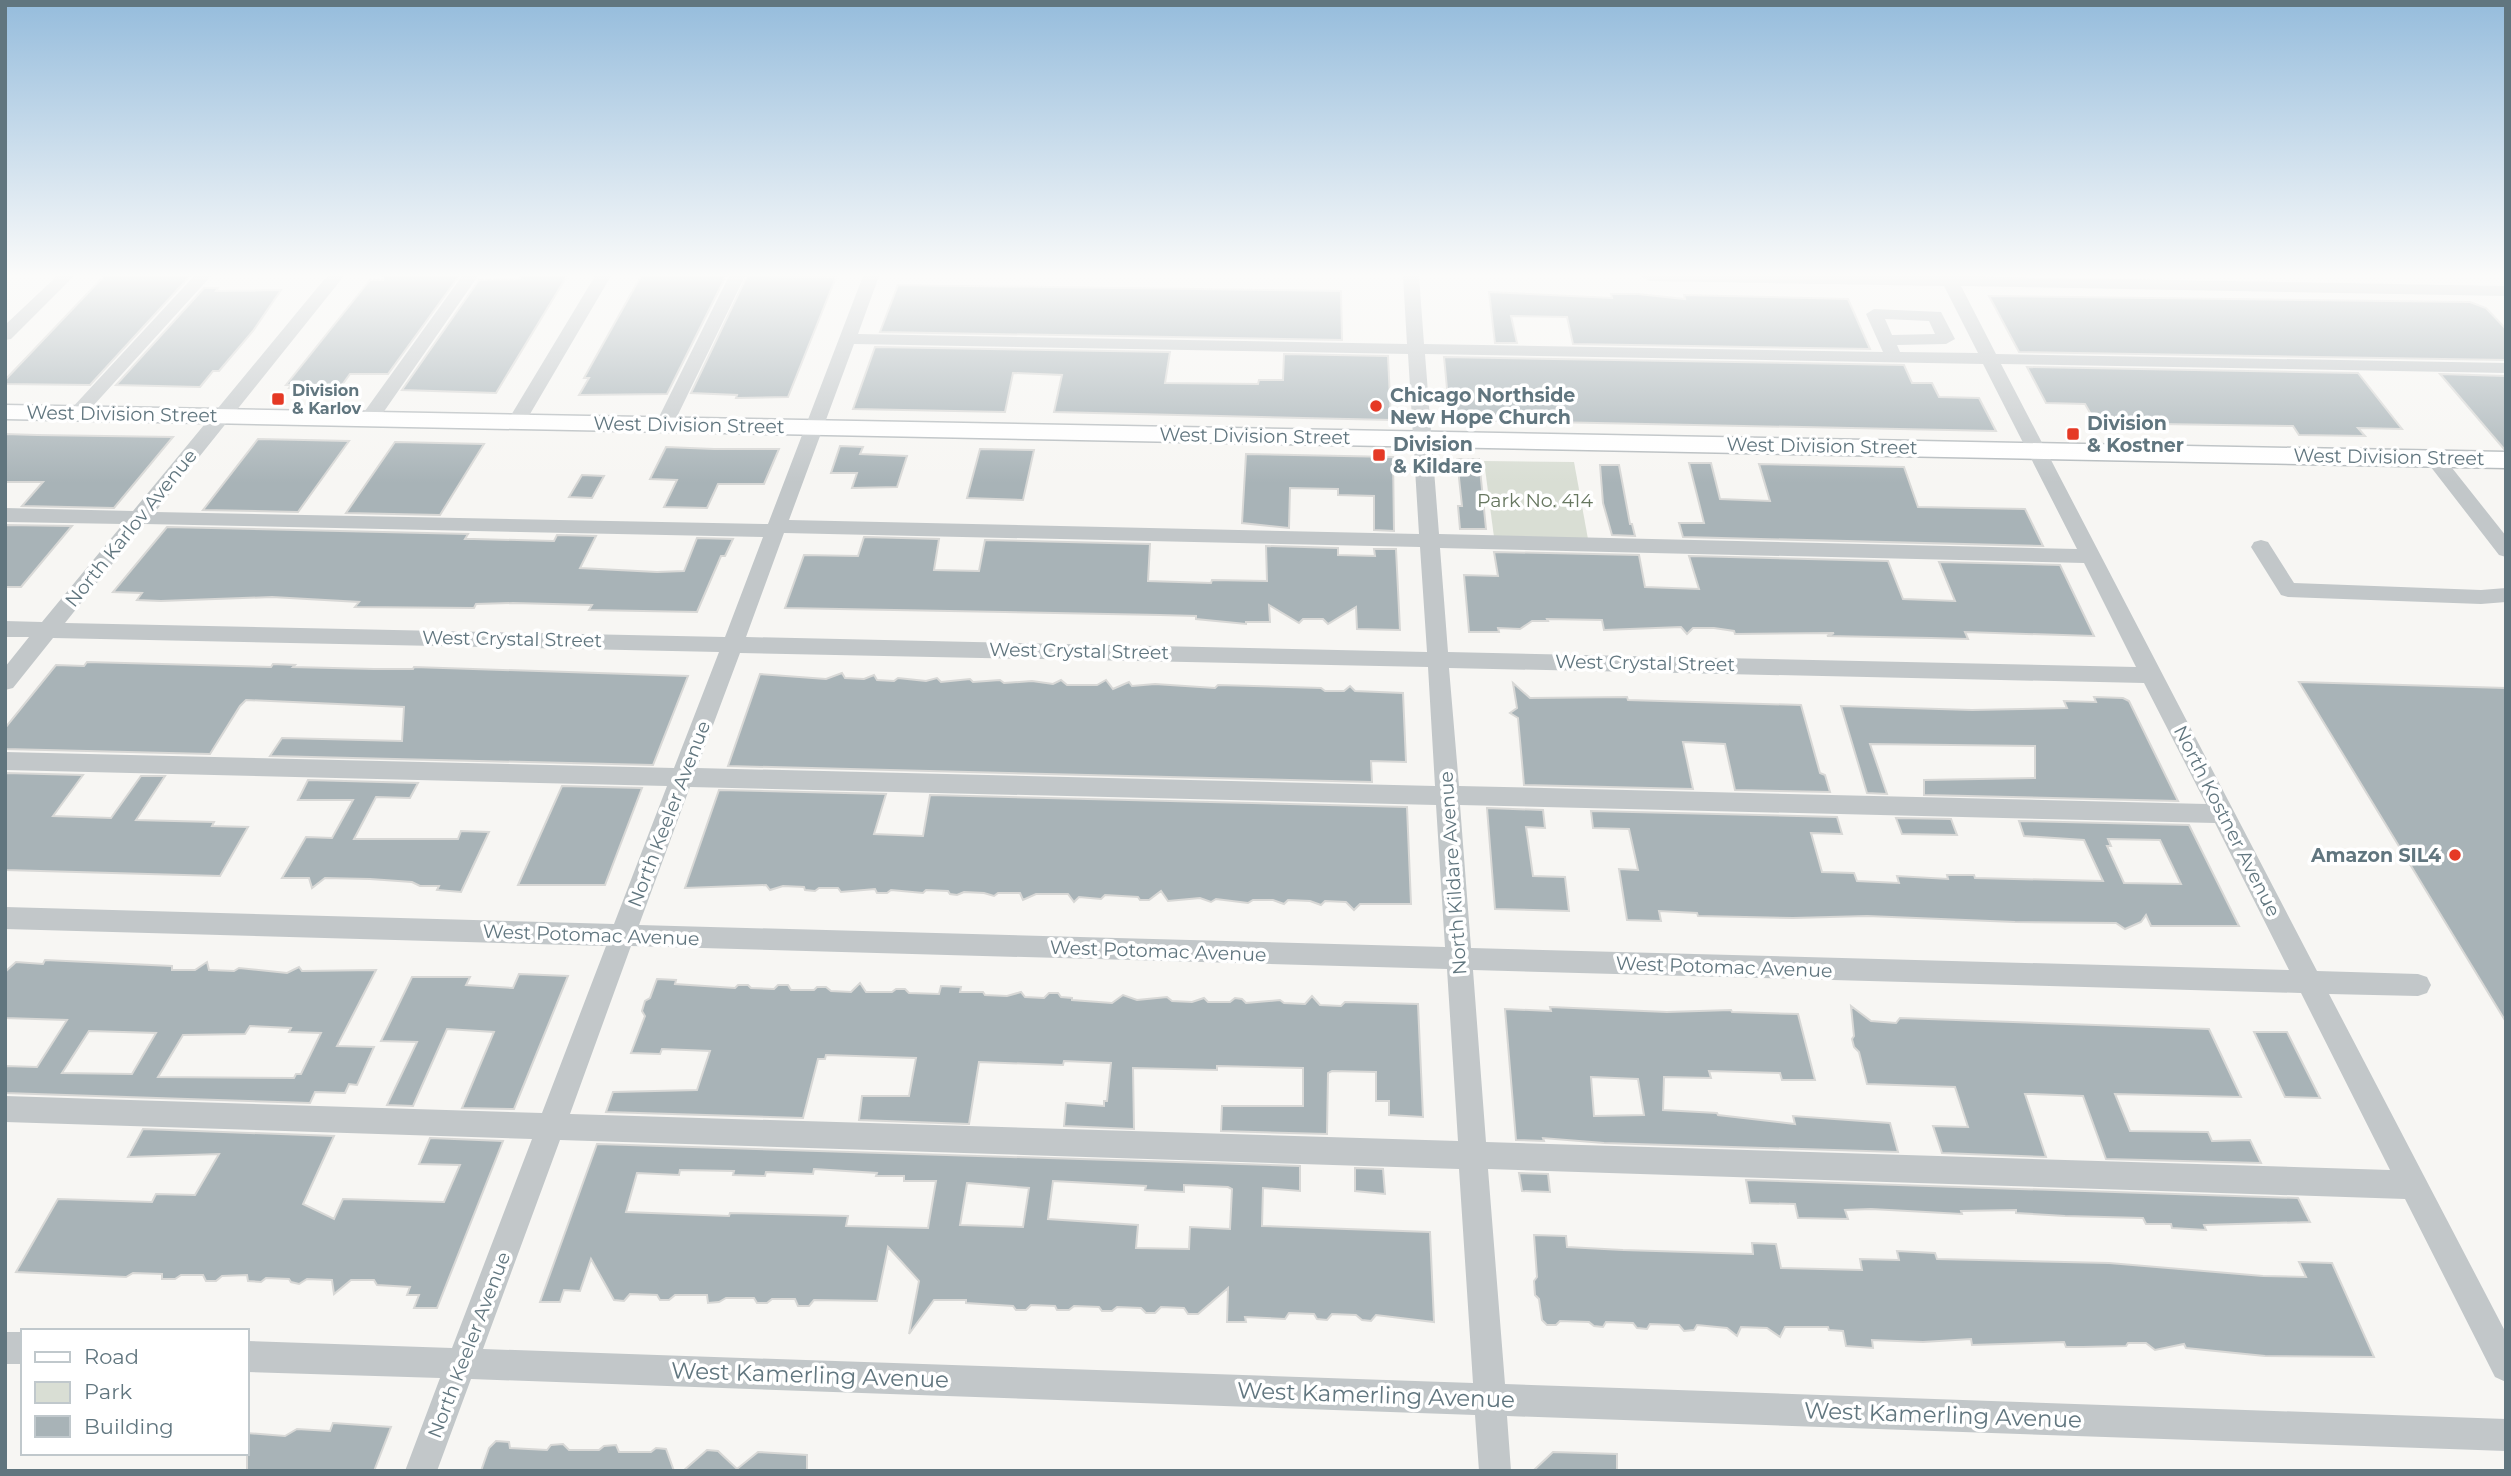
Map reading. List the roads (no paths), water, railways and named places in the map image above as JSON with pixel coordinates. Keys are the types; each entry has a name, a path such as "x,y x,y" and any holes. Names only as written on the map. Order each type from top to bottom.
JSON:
{"main road":[{"name":"West Division Street","path":"5,412 2506,460"}],"street":[{"path":"77,413 140,345"},
{"name":"North Karlov Avenue","path":"5,682 280,345"},
{"path":"369,419 421,345"},
{"path":"516,422 562,345"},
{"path":"664,425 703,345"},
{"name":"North Keeler Avenue","path":"421,1471 846,345"},
{"path":"1182,345 2506,368"},
{"name":"North Kildare Avenue","path":"1416,345 1495,1471"},
{"path":"1888,345 1894,357"},
{"name":"North Kostner Avenue","path":"1982,345 2506,1366"},
{"path":"2434,458 2506,550"},
{"path":"5,515 2091,556"},
{"path":"2261,547 2288,590 2481,597 2506,595"},
{"name":"West Crystal Street","path":"5,629 2152,675"},
{"path":"5,761 2223,814"},
{"name":"West Potomac Avenue","path":"5,918 2418,985"},
{"path":"5,1109 2413,1185"},
{"name":"West Kamerling Avenue","path":"248,1356 2506,1435"}],"place":[{"name":"Division & Karlov","path":"278,399"},
{"name":"Chicago Northside New Hope Church","path":"1376,406"},
{"name":"Division & Kostner","path":"2073,434"},
{"name":"Division & Kildare","path":"1379,455"},
{"name":"Amazon SIL4","path":"2455,855"}],"park label":[{"name":"Park No. 414","path":"1535,500"}]}
